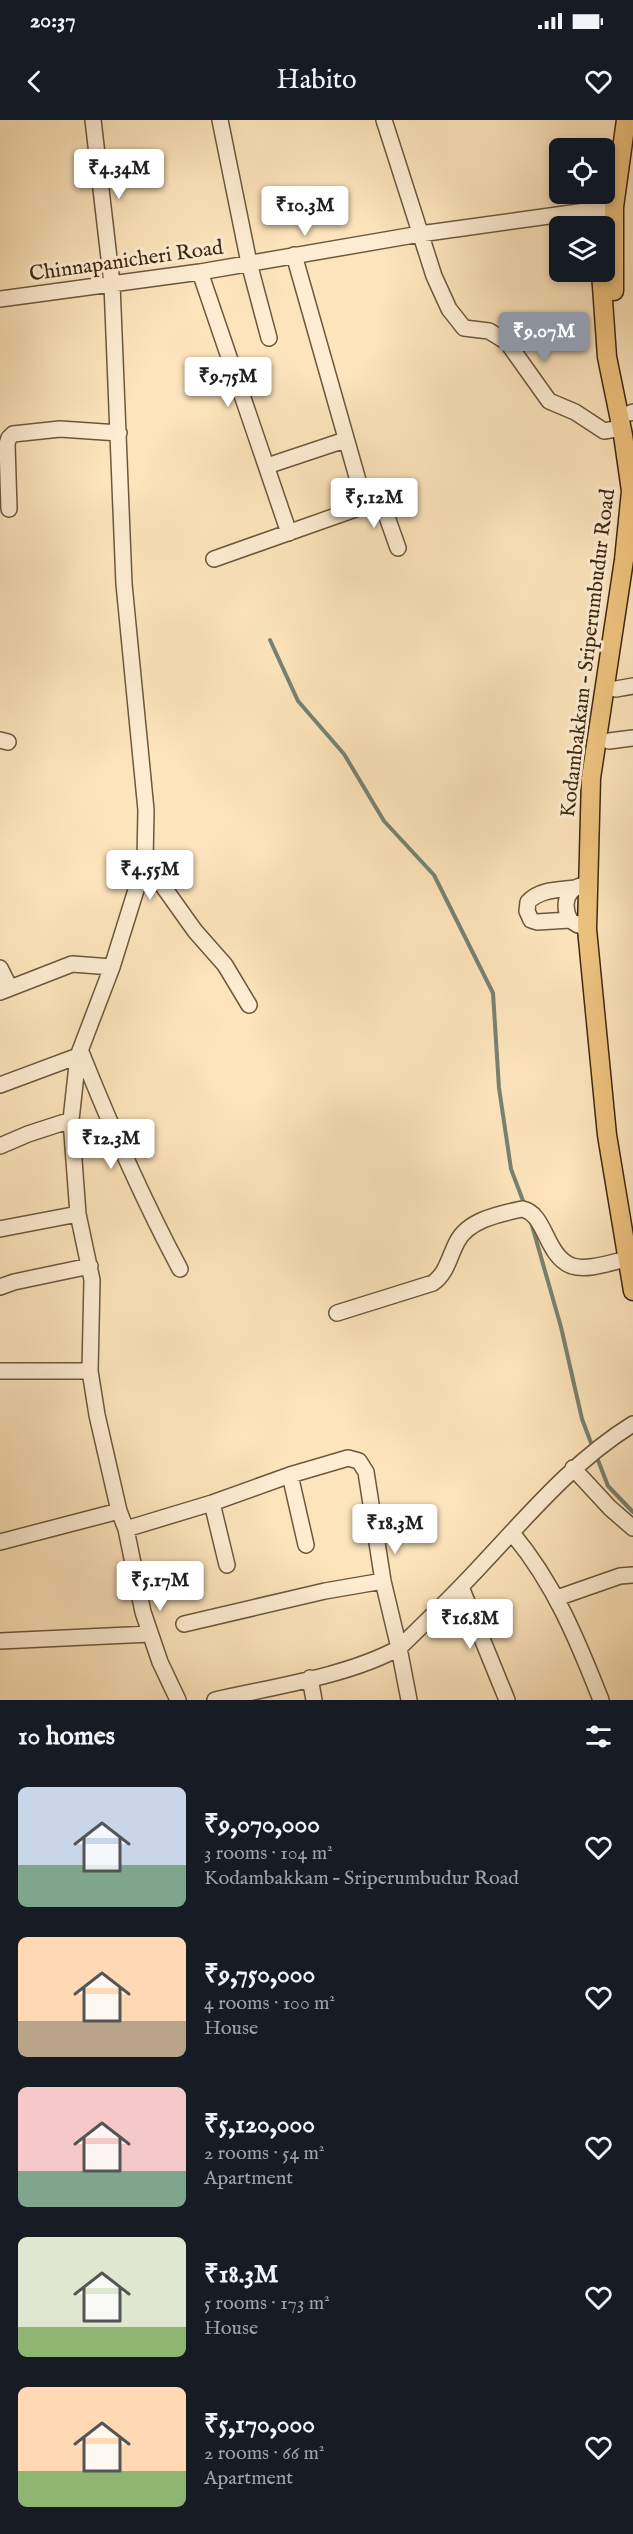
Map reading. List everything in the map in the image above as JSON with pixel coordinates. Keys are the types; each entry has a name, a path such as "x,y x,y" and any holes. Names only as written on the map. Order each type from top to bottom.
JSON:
{"main road":[{"name":"Kodambakkam – Sriperumbudur Road","path":"614,120 605,205 613,274 618,356 629,420 631,491 624,560 591,778 578,923 607,1134 633,1291"},
{"name":"Kodambakkam – Sriperumbudur Road","path":"605,205 626,120"},
{"name":"Kodambakkam – Sriperumbudur Road","path":"602,282 607,357 629,420"},
{"name":"Kodambakkam – Sriperumbudur Road","path":"633,580 625,688 609,741 603,779 598,929 619,1133 633,1220"}],"street":[{"path":"93,120 112,285 124,584 146,810 145,861 112,967 80,1054 71,1120 78,1214 92,1280 90,1371 97,1416 119,1511 126,1529 143,1612 178,1700"},
{"path":"220,120 249,263 269,338"},
{"path":"384,120 434,276 449,309 460,325 472,330 489,331 507,342 549,401 555,405 575,412 604,431 629,420"},
{"name":"Chinnapanicheri Road","path":"0,299 200,272 605,205"},
{"path":"294,255 365,505"},
{"path":"200,272 289,533"},
{"path":"9,509 7,444 13,434 60,429 119,433"},
{"path":"267,466 345,440"},
{"path":"214,559 381,500 398,548"},
{"path":"609,741 633,738"},
{"path":"145,861 195,931 225,964 249,1005"},
{"path":"578,923 537,922 531,920 527,911 528,902 533,896 547,891 582,887"},
{"path":"0,968 5,990 72,964 85,963 112,967"},
{"path":"0,1085 80,1054"},
{"path":"80,1054 144,1202 180,1269"},
{"path":"0,1146 71,1120"},
{"path":"337,1313 433,1283 444,1272 456,1242 471,1225 522,1209 529,1210 536,1215 549,1244 559,1257 572,1266 582,1267 627,1259"},
{"path":"0,1229 78,1214"},
{"path":"0,1287 90,1266"},
{"path":"0,1371 90,1371"},
{"path":"215,1700 310,1678 359,1664 399,1648 461,1587 536,1504 573,1468 609,1439 633,1424"},
{"path":"126,1529 348,1458 359,1461 366,1472 383,1581 409,1700"},
{"path":"573,1468 610,1508 633,1528"},
{"path":"290,1475 306,1545"},
{"path":"212,1503 227,1565"},
{"path":"0,1542 119,1511"},
{"path":"512,1533 535,1560 557,1598 601,1700"},
{"path":"557,1598 620,1576 633,1575"},
{"path":"184,1624 325,1591 383,1581"},
{"path":"461,1587 507,1700"},
{"path":"0,1641 150,1634"},
{"path":"310,1678 314,1700"}],"waterway":[{"path":"270,640 298,701 344,754 384,821 434,875 493,993 499,1088 511,1169 525,1206"},
{"path":"531,1222 561,1327 582,1419 593,1448"},
{"path":"596,1455 608,1486 633,1512"}]}
